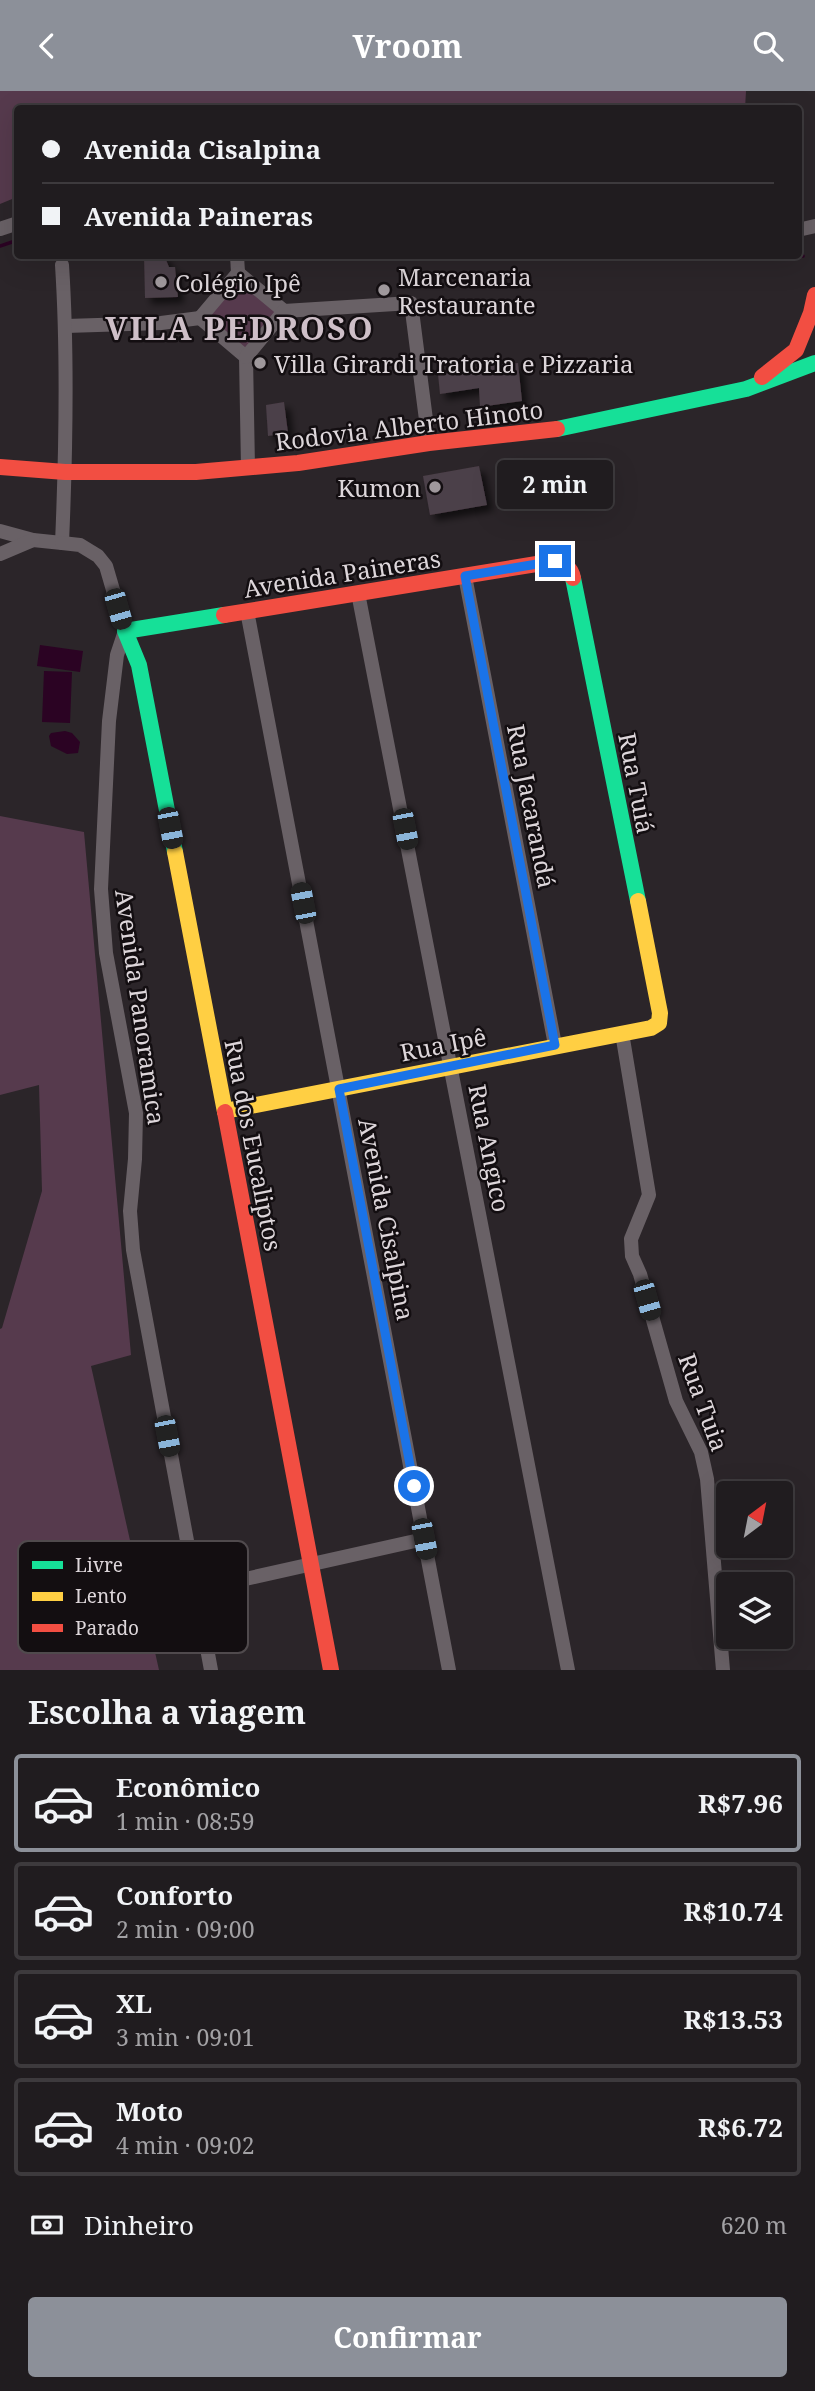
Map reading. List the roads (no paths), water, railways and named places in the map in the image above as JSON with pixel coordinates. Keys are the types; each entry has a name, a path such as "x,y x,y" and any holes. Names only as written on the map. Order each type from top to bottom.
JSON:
{"street":[{"path":"66,326 200,319 238,273 237,259"},
{"path":"62,265 66,326 62,543"},
{"path":"238,273 284,311 411,303 429,443"},
{"path":"746,389 796,350 813,316 815,295"},
{"path":"248,468 246,357 284,311"},
{"path":"200,319 246,357"},
{"path":"796,350 815,379"},
{"name":"Rodovia Alberto Hinoto","path":"0,467 65,472 196,472 298,463 429,443 545,431 746,389 808,367"},
{"path":"0,531 33,540 79,545 98,556 106,566 125,631"},
{"path":"0,554 33,540"},
{"name":"Avenida Paineras","path":"125,631 555,561 565,563"},
{"name":"Rua Tuiá","path":"565,563 572,572 660,1013"},
{"name":"Rua Jacarandá","path":"465,576 555,1045"},
{"name":"Rua Angico","path":"358,593 568,1670"},
{"name":"Avenida Cisalpina","path":"247,611 449,1670"},
{"name":"Rua dos Eucaliptos","path":"125,631 139,665 146,698 331,1670"},
{"name":"Avenida Panoramica","path":"125,631 117,656 109,721 101,889 106,953 136,1113 130,1211 133,1250 187,1541"},
{"name":"Rua Ipê","path":"225,1111 651,1028 659,1023 660,1013"},
{"name":"Rua Tuia","path":"622,1033 649,1195 631,1239 632,1256 640,1274 676,1401 701,1452 704,1465 723,1670"},
{"path":"248,1578 424,1539"}],"waterway":[{"path":"0,246 14,241"}],"place":[{"name":"Colégio Ipê","path":"161,282"},
{"name":"Marcenaria Restaurante","path":"384,290"},
{"name":"Villa Girardi Tratoria e Pizzaria","path":"260,363"},
{"name":"Kumon","path":"435,487"}],"district":[{"name":"VILA PEDROSO","path":"240,327"}]}
